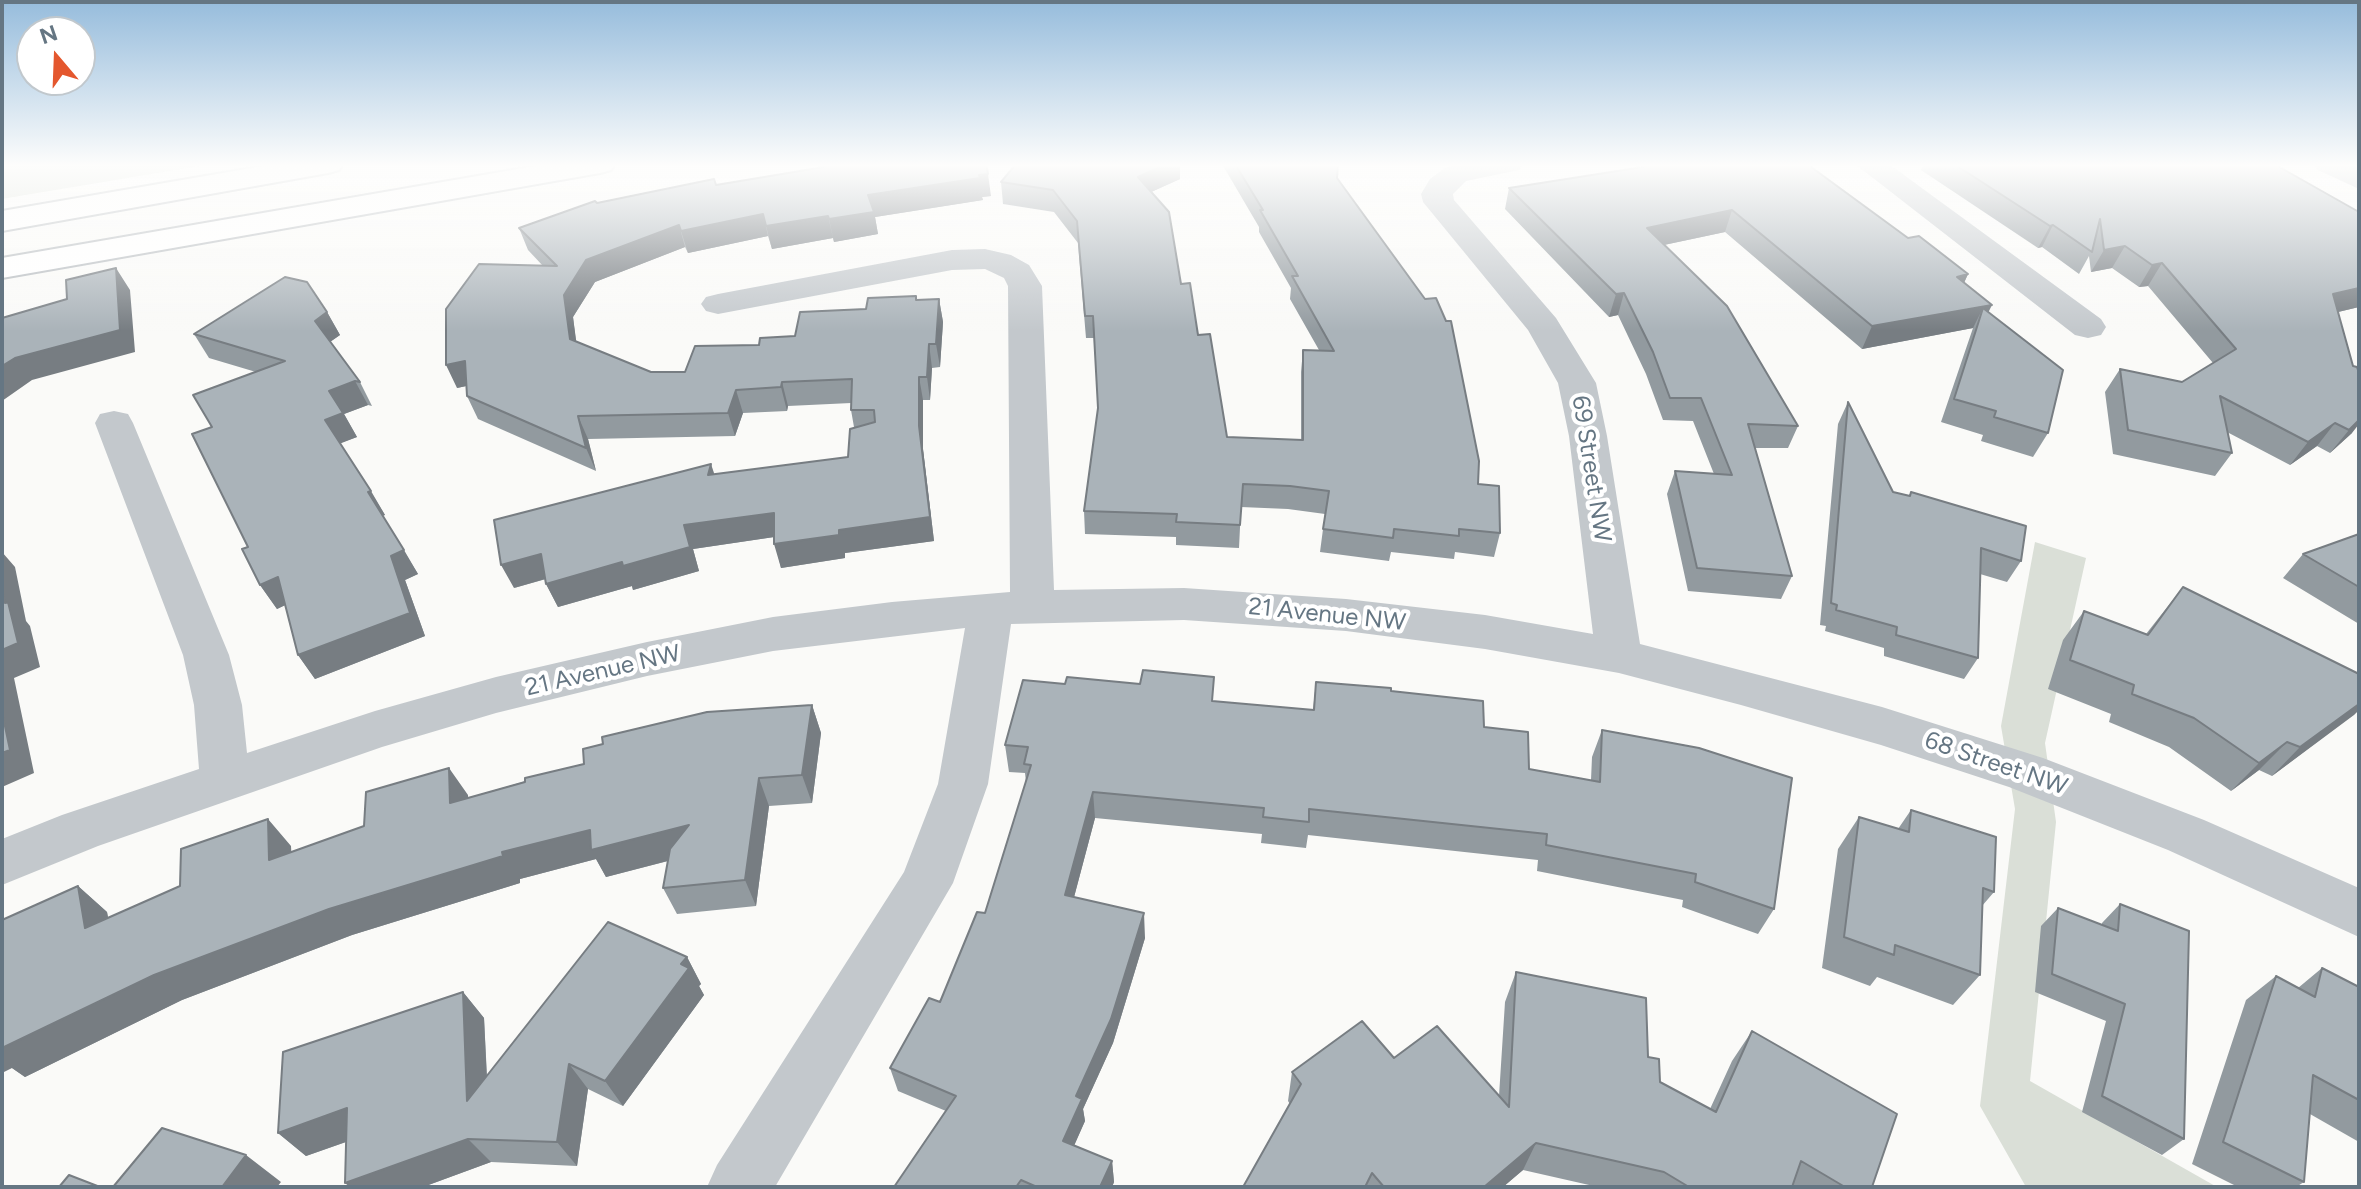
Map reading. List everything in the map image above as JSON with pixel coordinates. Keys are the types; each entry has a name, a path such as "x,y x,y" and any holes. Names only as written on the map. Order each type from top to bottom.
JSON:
{"main road":[{"path":"2,268 281,219"}],"street":[{"name":"69 Street NW","path":"1452,219 1543,326 1577,383 1588,436 1619,656"},
{"path":"1944,219 2088,327"},
{"path":"718,304 952,260 985,259 999,262 1017,272 1025,286 1011,607 963,784 926,883 739,1187"},
{"path":"114,423 206,655 218,705 225,780"},
{"name":"21 Avenue NW","path":"2,862 80,830 436,712 647,659 773,634 892,618 1011,607 1184,604 1267,608 1485,632 1619,656"},
{"name":"68 Street NW","path":"1619,656 1882,726 2025,772 2353,903"}],"shaded area":[{"path":"2035,542 2086,558 2045,743 2056,822 2030,1081 2217,1187 2026,1187 1980,1106 2015,809 2001,726"}],"building":[{"path":"543,219 737,219 681,231 679,225 586,260 564,295 570,339 651,372 685,372 695,346 759,345 760,338 795,336 800,312 866,309 868,298 916,296 916,300 939,299 936,344 929,344 927,377 919,377 919,426 930,517 839,530 839,535 774,544 774,513 684,525 690,547 546,584 541,554 501,565 494,520 711,464 708,475 848,457 850,429 875,422 874,410 851,410 852,379 782,382 781,387 736,390 728,413 578,416 586,448 467,396 465,361 446,365 446,309 479,264 557,266 519,228"},
{"path":"764,219 806,219 766,226"},
{"path":"1170,219 1181,284 1190,283 1198,335 1210,334 1227,437 1303,440 1303,350 1334,351 1292,276 1298,276 1265,219 1367,219 1425,299 1436,298 1446,321 1451,321 1479,461 1478,484 1499,486 1500,533 1459,529 1459,536 1394,529 1393,538 1323,529 1329,491 1290,486 1243,484 1240,525 1176,522 1177,514 1084,511 1098,408 1093,316 1085,316 1077,221"},
{"path":"1541,219 1687,219 1647,228 1727,306 1798,426 1748,424 1792,576 1697,568 1675,471 1732,475 1701,398 1670,398 1653,352 1624,293 1616,294"},
{"path":"1743,219 1883,219 1908,238 1919,236 1968,274 1957,277 1992,305 1872,326"},
{"path":"2040,219 2100,219 2092,252 2053,225"},
{"path":"2100,219 2359,219 2359,288 2333,294 2353,366 2359,373 2359,420 2349,430 2335,423 2308,442 2220,396 2232,453 2128,430 2120,369 2182,382 2236,349 2162,263 2152,265 2125,246 2104,250"},
{"path":"116,268 120,330 15,358 2,366 2,318 67,299 66,280"},
{"path":"285,277 307,282 327,312 315,321 360,382 329,391 343,413 325,420 371,491 368,492 404,550 391,556 410,613 298,655 278,577 260,585 242,549 248,547 192,434 212,427 193,395 285,361 194,334"},
{"path":"1983,308 2063,370 2048,433 1994,417 1996,411 1954,399"},
{"path":"1848,402 1893,492 1910,496 1911,492 2026,526 2021,561 1981,548 1978,658 1896,635 1897,627 1836,610 1837,605 1831,603"},
{"path":"2359,534 2359,587 2303,554"},
{"path":"2,587 18,643 2,650"},
{"path":"2183,587 2359,674 2359,704 2300,747 2287,742 2259,763 2194,718 2132,694 2134,685 2070,660 2084,611 2148,635"},
{"path":"1143,670 1214,677 1212,701 1314,710 1316,682 1391,688 1391,691 1483,701 1484,727 1528,732 1529,769 1600,782 1602,730 1699,748 1792,778 1774,909 1695,882 1696,874 1546,845 1547,834 1309,809 1309,822 1263,817 1264,808 1093,792 1065,895 1144,913 1111,1019 1076,1096 1082,1099 1063,1141 1112,1161 1100,1187 1037,1187 1021,1180 1016,1187 894,1187 956,1096 890,1068 929,998 940,1002 977,912 985,913 1031,765 1024,764 1028,747 1005,745 1023,680 1065,684 1067,677 1140,684"},
{"path":"812,705 802,775 759,778 745,880 663,888 670,849 689,825 591,850 590,830 502,852 503,856 329,909 154,975 2,1048 2,920 78,886 85,928 180,886 181,849 268,819 269,860 364,826 366,792 449,768 450,803 525,782 525,778 584,764 583,749 603,744 602,737 707,712"},
{"path":"2,712 10,750 2,753"},
{"path":"1911,810 1996,837 1994,892 1983,888 1980,975 1895,945 1894,955 1844,937 1859,817 1909,832"},
{"path":"2120,904 2189,931 2184,1139 2102,1096 2125,1004 2052,974 2058,908 2118,931"},
{"path":"608,922 687,957 681,964 689,968 605,1081 569,1064 557,1142 468,1139 345,1183 347,1108 278,1133 283,1052 463,992 467,1101"},
{"path":"2322,968 2359,987 2359,1100 2313,1075 2304,1182 2223,1142 2276,976 2315,997"},
{"path":"1516,972 1646,998 1648,1057 1659,1059 1660,1082 1716,1112 1752,1031 1897,1114 1872,1187 1845,1187 1801,1161 1792,1187 1689,1187 1664,1172 1536,1143 1484,1187 1384,1187 1372,1173 1365,1187 1243,1187 1301,1084 1292,1072 1362,1021 1394,1058 1437,1026 1509,1107"},
{"path":"162,1128 246,1155 222,1187 113,1187"},
{"path":"69,1175 100,1187 59,1187"}]}
